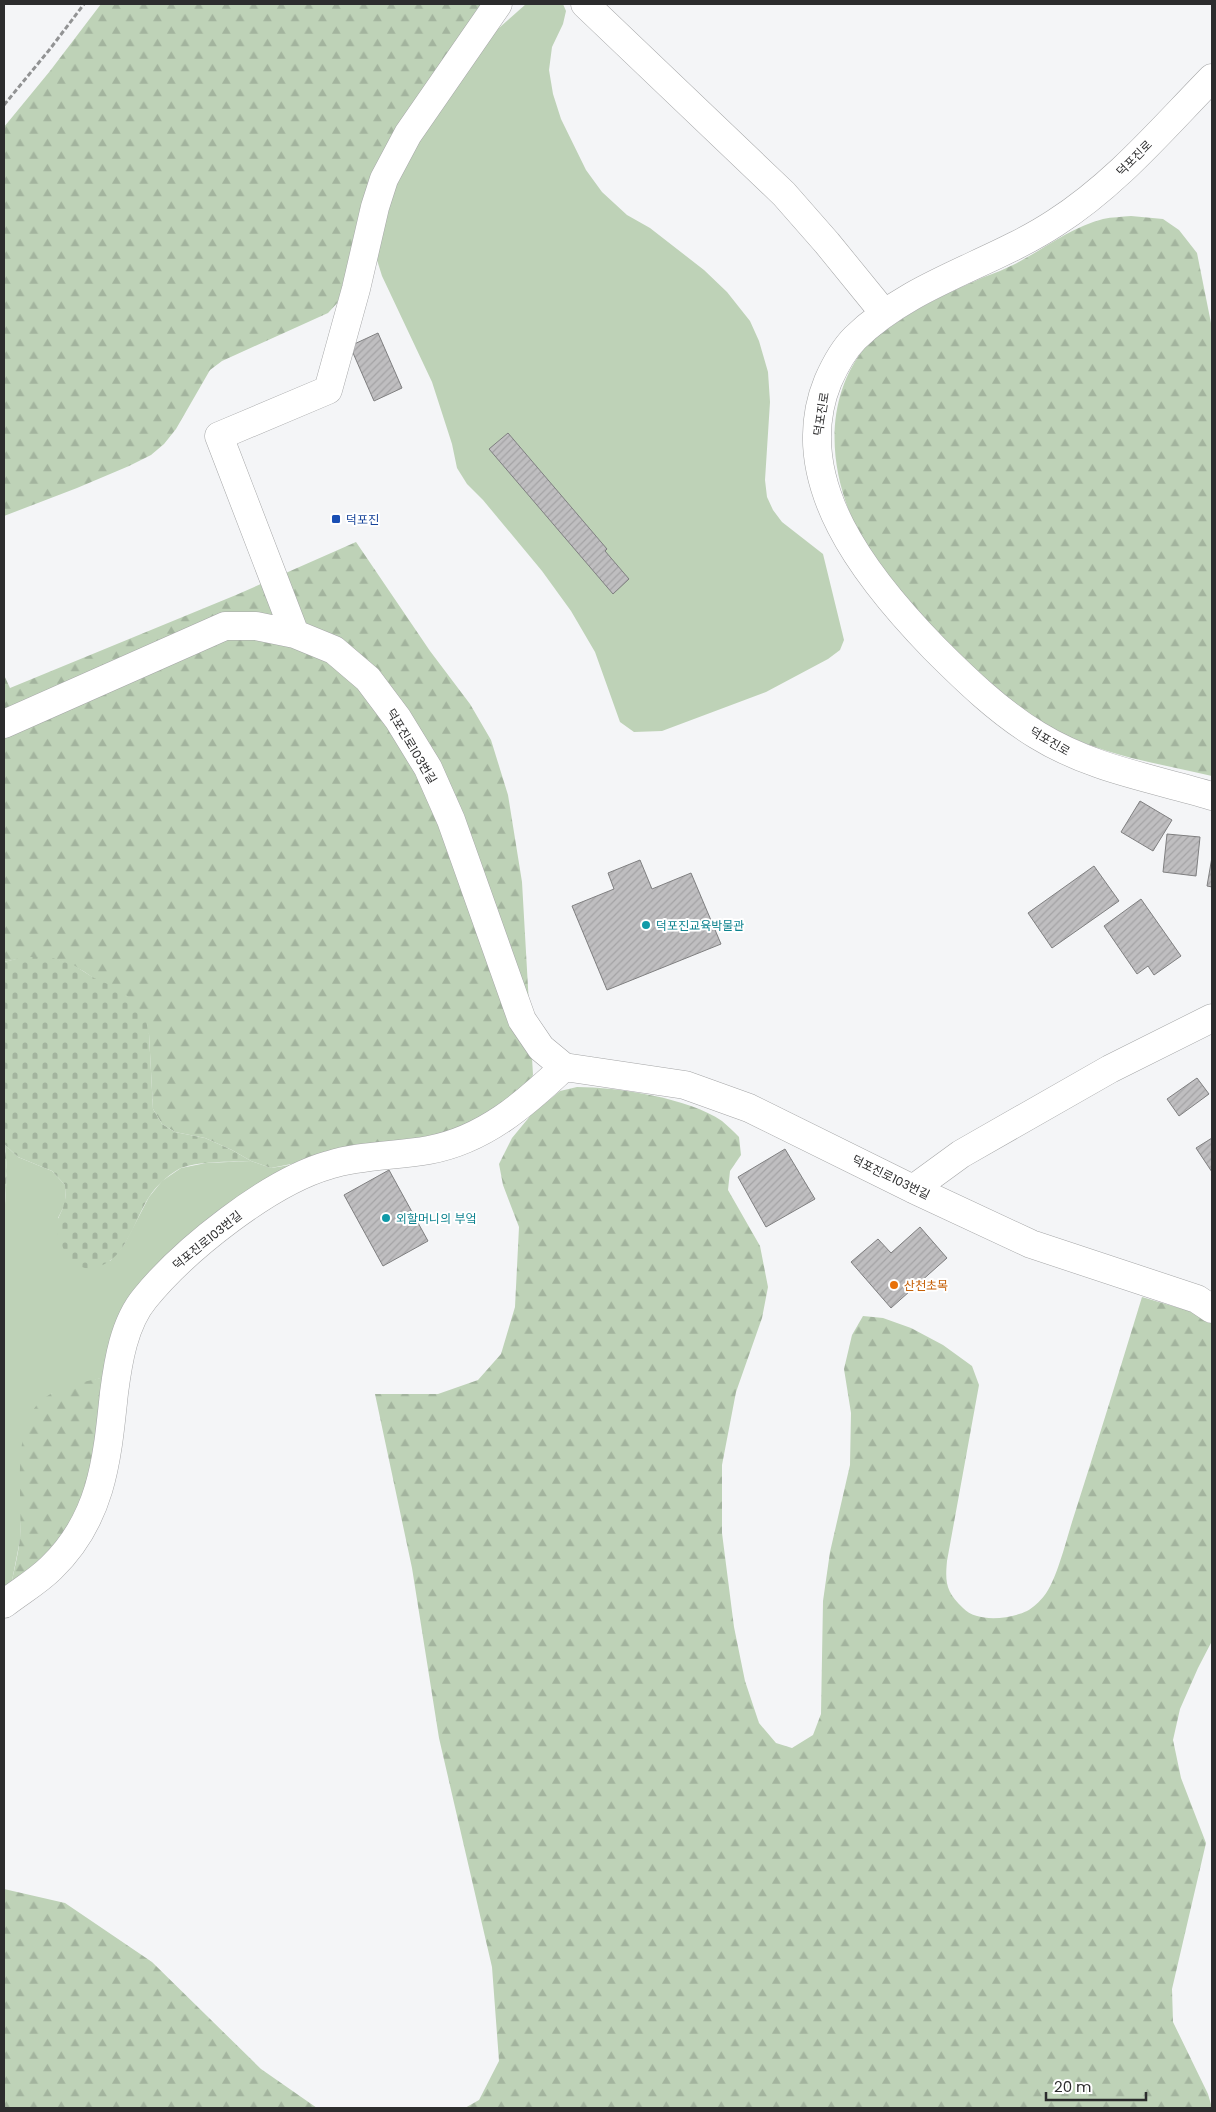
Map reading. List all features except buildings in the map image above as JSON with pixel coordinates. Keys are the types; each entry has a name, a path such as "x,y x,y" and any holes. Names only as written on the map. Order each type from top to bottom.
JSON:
{"street":[{"path":"295,634 219,436 328,390 356,290 375,207 384,179 408,134 498,4"},
{"path":"585,4 784,194 827,242 884,313"},
{"name":"덕포진로","path":"1212,78 1123,170 1079,206 1015,247 925,290 884,313 854,339 836,363 822,396 816,431 820,468 833,508 848,541 875,582 912,625 957,672 1000,708 1036,734 1068,752 1114,771 1212,796"},
{"name":"덕포진로103번길","path":"4,724 225,626 256,626 295,634 334,650 368,679 398,719 428,768 451,820 522,1020 541,1048 564,1067 685,1085 749,1108 913,1189 1031,1244 1197,1299 1212,1309"},
{"path":"913,1189 960,1154 1110,1069 1212,1018"},
{"name":"덕포진로103번길","path":"4,1604 51,1569 70,1548 87,1522 100,1489 116,1380 122,1349 132,1320 143,1299 178,1262 229,1221 286,1183 328,1165 352,1159 430,1150 470,1137 502,1120 564,1067"}],"path":[{"path":"4,105 84,4"}],"green space":[{"path":"101,4 486,4 462,40 340,300 328,313 222,361 210,370 176,429 164,444 151,455 77,488 4,516 4,127"},
{"path":"526,4 563,4 566,11 563,24 552,47 549,70 553,94 561,119 586,170 602,192 627,215 650,228 704,270 727,292 750,321 759,341 768,372 770,402 765,480 767,497 773,510 782,522 823,554 844,640 840,650 828,659 766,692 662,731 634,732 620,722 595,652 571,611 542,571 483,500 467,484 457,468 452,444 432,382 382,276 377,260 375,240 404,160 491,35"},
{"path":"1131,216 1163,219 1179,230 1197,253 1212,328 1212,776 1114,753 1076,740 1038,719 999,692 946,644 878,565 855,525 838,473 835,446 836,420 841,394 851,369 870,342 896,323 933,301 1015,264 1080,227 1103,219"},
{"path":"356,542 430,651 470,704 491,740 508,795 522,882 533,1075 523,1092 493,1112 443,1134 271,1168 251,1161 205,1138 175,1132 162,1124 153,1109 149,1034 117,1000 87,974 70,964 51,959 30,958 4,962 4,675 10,688 236,595"},
{"path":"24,957 49,957 72,964 94,978 117,988 135,1002 145,1017 149,1034 153,1109 162,1124 175,1132 205,1138 251,1161 214,1162 186,1166 179,1169 162,1182 152,1193 127,1240 113,1259 103,1265 92,1268 78,1266 74,1263 65,1252 59,1238 57,1223 65,1202 65,1185 52,1171 18,1157 5,1145 4,962"},
{"path":"577,1087 612,1089 672,1100 708,1113 722,1121 739,1137 741,1155 730,1171 728,1190 760,1246 768,1287 762,1318 736,1392 722,1465 722,1533 734,1627 745,1681 759,1723 776,1743 792,1748 813,1735 821,1714 823,1601 830,1552 850,1465 851,1413 844,1369 852,1335 863,1316 883,1318 911,1328 943,1345 972,1366 979,1385 946,1575 948,1587 953,1597 969,1613 985,1618 1003,1618 1029,1610 1044,1596 1053,1581 1142,1297 1196,1313 1212,1324 1212,1641 1180,1709 1173,1740 1181,1778 1206,1843 1172,1989 1173,2022 1208,2094 1212,2108 465,2108 479,2100 499,2061 492,1967 439,1738 412,1568 375,1394 438,1394 478,1380 501,1354 515,1307 519,1227 503,1185 499,1164 512,1138 531,1115 560,1091"},
{"path":"4,1131 7,1171 4,1221"},
{"path":"5,1145 18,1157 52,1171 65,1185 65,1204 58,1218 110,1261 124,1245 149,1197 162,1181 181,1168 206,1163 251,1161 271,1168 296,1164 216,1216 107,1376 51,1394 22,1498 20,1540 10,1591 4,1595 4,1221 7,1171"},
{"path":"107,1376 103,1429 70,1535 10,1591 20,1538 20,1464 26,1426 33,1411 43,1399 57,1391"},
{"path":"4,1889 65,1903 152,1962 261,2069 317,2108 4,2108"}],"place":[{"name":"덕포진","path":"336,519"},
{"name":"덕포진교육박물관","path":"646,925"},
{"name":"외할머니의 부엌","path":"386,1218"},
{"name":"산천초목","path":"894,1285"}]}
